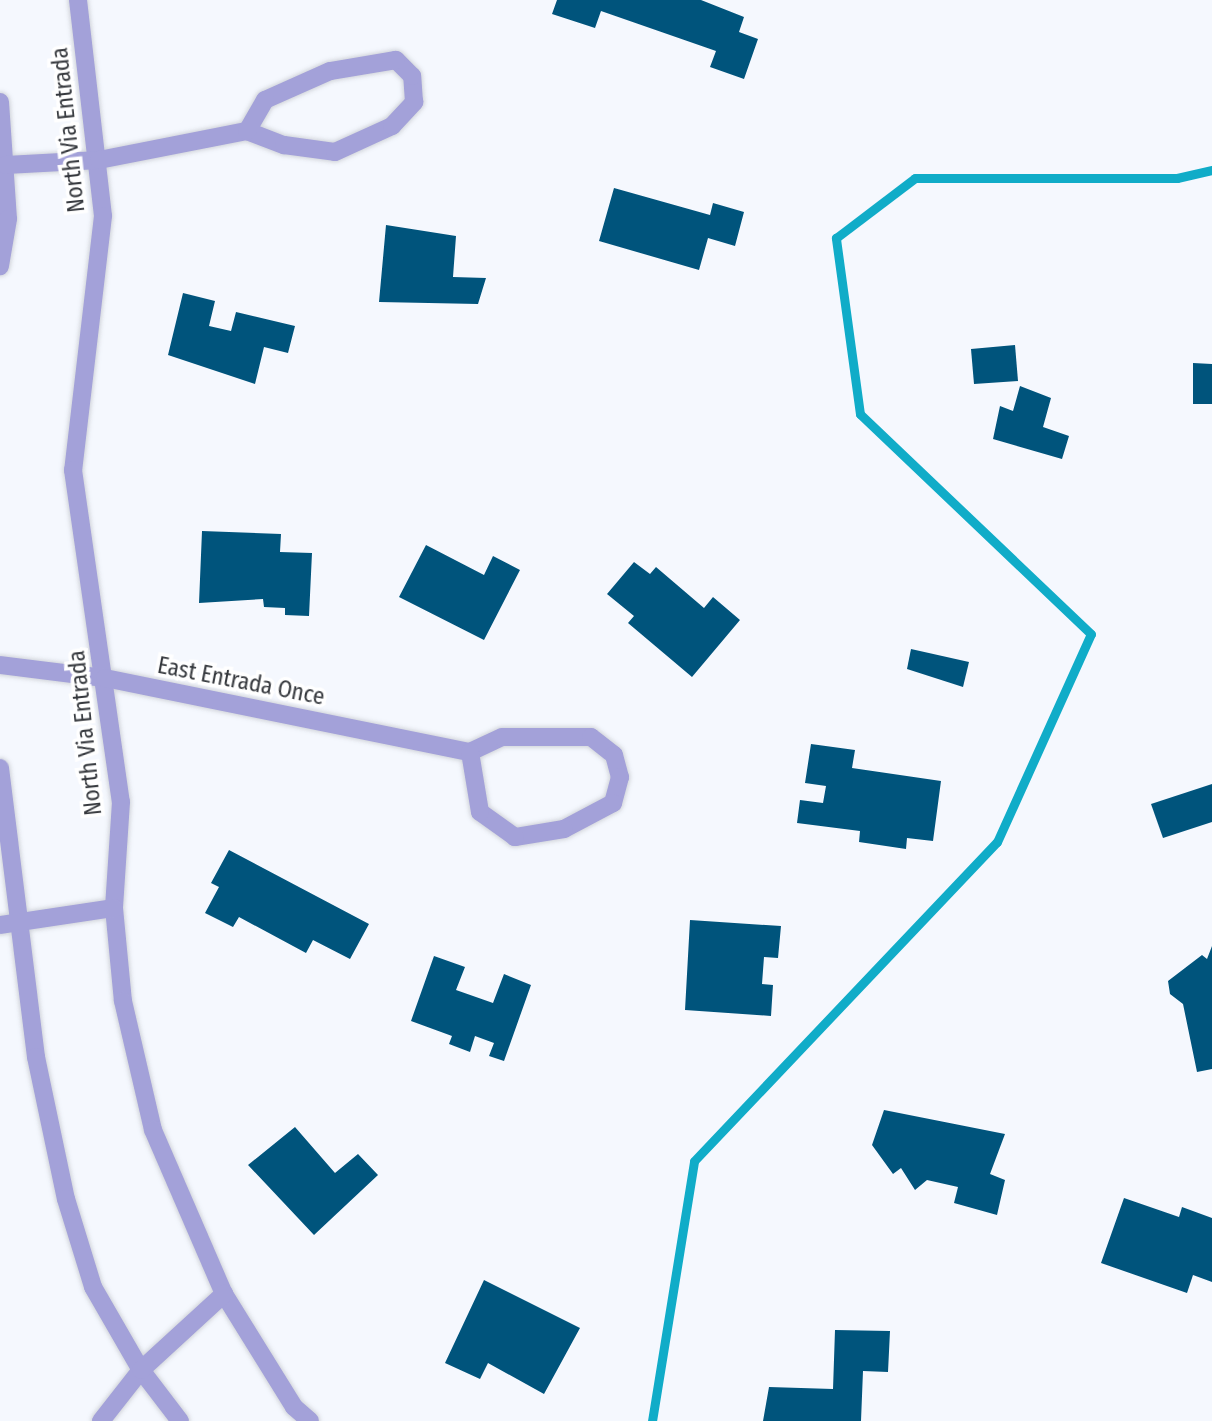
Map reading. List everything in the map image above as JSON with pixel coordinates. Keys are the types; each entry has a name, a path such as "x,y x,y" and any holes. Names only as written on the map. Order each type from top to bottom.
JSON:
{"street":[{"name":"North Via Entrada","path":"78,0 99,160 97,301 73,470 121,802 114,908 123,1001 153,1130 224,1294 294,1407 310,1421"},
{"path":"6,165 99,160 247,131 284,145 335,152 392,127 414,102 412,76 396,60 330,71 265,100 247,131"},
{"path":"0,102 8,219 0,267"},
{"name":"East Entrada Once","path":"0,665 105,678 470,752"},
{"path":"502,737 590,737 614,755 620,776 613,803 564,829 515,837 480,812 470,752 502,737"},
{"path":"0,768 8,924 66,1199 93,1287 141,1370 180,1421"},
{"path":"8,924 114,908"},
{"path":"101,1421 141,1370 224,1294"}],"building":[{"path":"557,0 701,0 744,17 739,32 758,39 744,79 710,67 716,51 601,11 595,28 552,14"},
{"path":"614,188 710,215 713,203 744,212 735,246 708,238 699,270 599,241"},
{"path":"386,225 456,236 453,277 486,278 478,304 379,302"},
{"path":"183,293 215,301 209,326 231,331 236,312 295,326 288,353 264,347 255,384 168,355"},
{"path":"1015,345 1018,381 974,384 971,349"},
{"path":"1193,363 1212,364 1212,404 1193,404"},
{"path":"1020,386 1051,398 1043,427 1069,436 1062,459 993,439 1000,406 1013,411"},
{"path":"202,531 281,534 280,552 312,553 309,616 285,615 285,608 264,607 263,599 199,603"},
{"path":"426,545 484,575 493,556 520,570 484,640 399,597"},
{"path":"634,562 650,574 656,567 704,608 713,597 740,620 692,677 628,623 634,616 607,594"},
{"path":"911,649 969,662 963,687 907,669"},
{"path":"811,744 855,750 852,768 941,781 933,841 907,838 906,849 859,842 860,831 797,823 800,800 823,803 826,786 805,783"},
{"path":"1212,784 1212,822 1163,838 1151,804"},
{"path":"229,850 369,924 350,959 313,940 306,953 239,917 233,927 205,913 219,887 211,883"},
{"path":"690,920 781,926 778,958 764,957 762,984 773,985 771,1016 685,1010"},
{"path":"1212,946 1212,1069 1197,1072 1183,1004 1170,994 1168,981 1202,955 1207,959"},
{"path":"434,956 465,967 456,990 493,1003 504,974 531,985 504,1061 489,1056 494,1043 475,1036 470,1052 449,1044 452,1036 411,1021"},
{"path":"884,1110 1005,1134 990,1174 1005,1180 997,1215 954,1203 958,1187 927,1180 915,1190 901,1168 893,1174 872,1145"},
{"path":"295,1127 335,1173 358,1154 378,1175 314,1235 248,1165"},
{"path":"1124,1198 1179,1217 1182,1207 1212,1218 1212,1282 1193,1275 1187,1293 1101,1263"},
{"path":"484,1280 580,1328 544,1394 488,1363 480,1379 445,1363"},
{"path":"835,1330 890,1331 888,1372 863,1371 861,1421 763,1421 769,1387 833,1389"}],"waterway":[{"path":"652,1421 694,1161 997,842 1091,634 860,414 836,238 915,178 1177,178 1212,170"}]}
